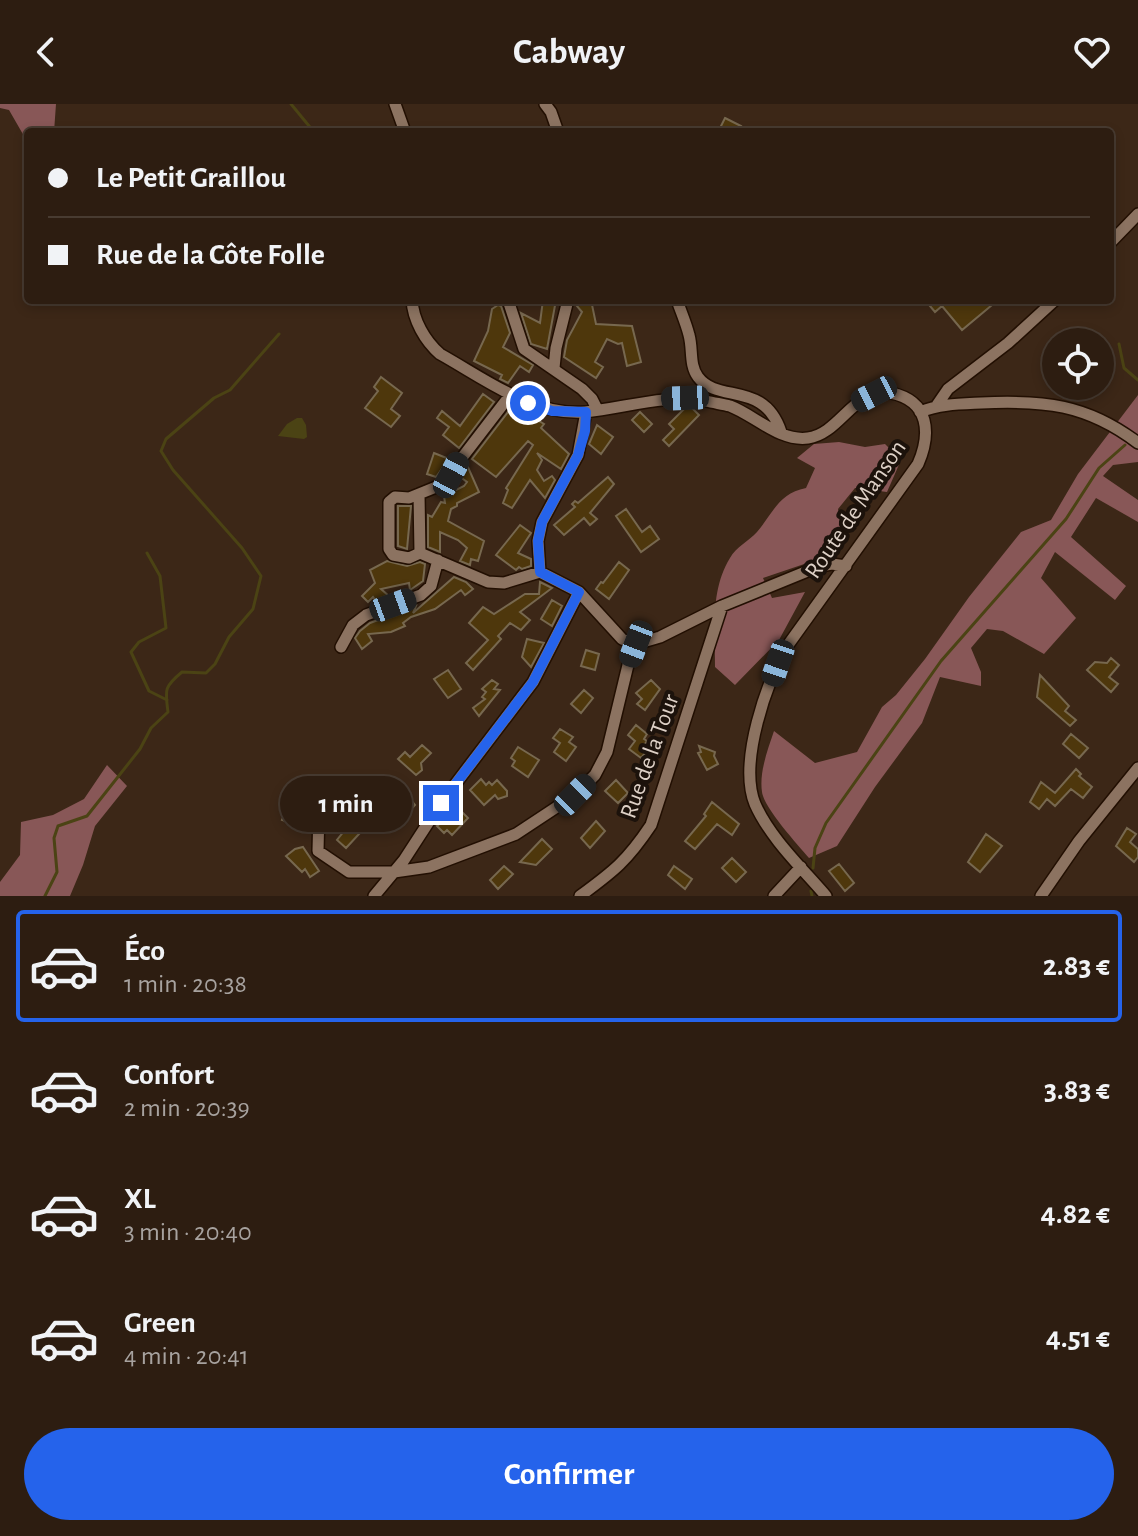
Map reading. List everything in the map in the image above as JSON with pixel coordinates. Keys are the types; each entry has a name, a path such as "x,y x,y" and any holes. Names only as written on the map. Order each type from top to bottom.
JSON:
{"street":[{"path":"395,104 404,128"},
{"path":"545,104 557,128"},
{"path":"1114,239 1138,214"},
{"path":"412,304 420,326 435,349 511,394 552,411 591,410 685,398 731,407 800,439 813,437 835,423 855,404 874,394 888,392 905,398 920,412 937,405 1045,402 1065,406 1118,428 1138,443"},
{"path":"509,304 524,349 554,368 592,399 578,455 542,522 538,541 540,572"},
{"path":"554,368 567,304"},
{"path":"678,304 690,337 693,368 699,379 708,386 753,397 778,424 781,432"},
{"path":"937,405 948,389 1008,343 1051,304"},
{"path":"511,394 441,485 409,498 395,497 389,502 389,549 393,555 409,558 420,553 488,582 504,583 540,572 579,592 622,639 636,644 660,637 722,606 820,566 846,566"},
{"name":"Route de Manson","path":"826,896 760,814 753,799 751,757 757,725 778,663 918,464 927,434 920,412"},
{"path":"419,494 420,553"},
{"path":"341,647 353,625 366,615 421,595 431,586 438,560"},
{"path":"374,896 533,682 579,592"},
{"name":"Rue de la Tour","path":"580,896 618,868 651,825 722,606"},
{"path":"319,810 318,851 349,872 394,872 429,867 516,834 575,795 595,775 607,752 636,644"},
{"path":"1041,896 1079,841 1138,768"},
{"path":"774,896 801,867"}],"shaded area":[{"path":"0,104 56,104 54,128 24,128 24,136 9,110 0,108"},
{"path":"1138,395 1138,462 1113,465 1103,476 1138,500 1138,522 1096,498 1071,537 1126,586 1115,600 1055,552 1041,578 1076,618 1044,654 1003,631 987,629 971,648 981,672 981,686 940,677 922,723 837,846 809,858 775,816 762,792 763,769 774,731 815,763 857,752 882,707 896,695 925,659 1021,532 1051,520 1078,474"},
{"path":"302,418 306,425 307,437 278,436 287,424"},
{"path":"839,442 865,447 885,444 901,460 887,492 855,488 838,509 844,546 819,559 763,578 772,598 805,592 779,640 735,685 715,667 716,597 724,570 733,554 757,532 783,499 806,488 815,468 797,458 814,444"},
{"path":"107,765 127,786 95,826 70,896 0,896 0,882 20,855 21,822 53,815 84,799"}],"building":[{"path":"725,118 741,126 740,128 720,128"},
{"path":"542,304 555,304 547,349 531,344 521,313 540,323"},
{"path":"592,304 596,324 632,326 641,362 627,366 622,343 607,339 595,362 603,367 596,378 564,357 567,340 582,312 576,305"},
{"path":"928,304 993,304 962,330 942,306 935,312"},
{"path":"498,305 510,333 503,347 533,365 529,372 520,366 508,383 500,379 502,375 474,361 488,331 492,309"},
{"path":"381,377 402,393 391,409 400,416 391,427 365,408 378,391 374,387"},
{"path":"483,394 494,402 459,448 443,435 449,427 437,418 442,411 460,426"},
{"path":"511,408 519,413 521,410 544,424 541,428 569,454 561,469 537,453 542,460 537,470 544,481 552,476 555,480 545,498 530,480 512,508 503,503 506,488 533,445 528,441 496,477 472,459"},
{"path":"685,408 692,408 699,415 669,446 663,440 674,429 669,424"},
{"path":"640,412 652,424 644,432 632,420"},
{"path":"597,425 613,437 601,454 589,444"},
{"path":"434,453 449,459 436,477 427,474"},
{"path":"467,465 479,492 457,503 451,509 448,521 484,541 478,561 471,559 470,565 460,561 467,548 440,532 440,552 428,547 428,515 432,517 441,502 445,503 444,496 464,486 467,482 459,476"},
{"path":"608,477 614,484 590,513 597,519 590,525 584,518 564,535 554,525 575,507 572,504 575,501 578,503"},
{"path":"398,506 411,506 407,549 398,546"},
{"path":"626,509 642,532 650,526 659,539 641,552 616,516"},
{"path":"520,525 531,533 518,553 531,559 531,566 516,570 496,555"},
{"path":"387,561 407,566 420,562 425,564 423,581 410,590 409,583 381,589 390,597 377,602 373,597 368,602 362,596 375,583 370,570"},
{"path":"619,562 629,570 609,599 596,589"},
{"path":"454,577 473,589 465,595 461,590 435,609 411,617 403,623 405,626 391,632 368,634 372,641 362,649 355,638 370,623 416,606 413,613"},
{"path":"540,582 552,588 520,612 530,620 521,630 510,623 498,636 501,639 473,670 466,663 488,640 469,623 483,607 494,614 525,594 539,594"},
{"path":"552,600 562,606 552,626 541,619"},
{"path":"527,639 544,643 531,667 522,657"},
{"path":"586,650 599,654 595,670 581,666"},
{"path":"1111,658 1119,665 1109,677 1118,684 1111,692 1087,670 1095,662 1107,663"},
{"path":"448,670 461,689 448,698 434,679"},
{"path":"1040,675 1069,706 1065,711 1076,720 1070,726 1037,697"},
{"path":"492,680 498,684 494,689 500,690 479,716 473,708 485,699 482,697 486,692 482,689"},
{"path":"651,680 660,689 645,710 637,704 642,699 636,693"},
{"path":"584,690 593,698 581,713 571,704"},
{"path":"636,725 647,734 642,748 647,751 641,758 629,749 635,741 628,735"},
{"path":"560,729 573,737 569,742 576,747 566,761 554,752 560,743 553,738"},
{"path":"1071,734 1088,748 1079,758 1063,744"},
{"path":"422,745 431,753 421,763 422,770 416,775 398,759 405,752 410,757"},
{"path":"699,746 715,752 718,764 707,770 698,753 701,752"},
{"path":"518,747 539,760 528,777 512,766 515,761 511,758"},
{"path":"1076,769 1081,774 1079,776 1092,787 1083,798 1071,789 1055,806 1047,799 1039,809 1030,802 1041,782 1055,793"},
{"path":"481,779 486,785 489,782 492,785 497,780 507,791 507,796 498,799 495,795 484,805 470,790"},
{"path":"616,780 628,793 618,803 605,791"},
{"path":"351,784 355,788 357,786 361,793 348,805 340,795"},
{"path":"292,796 307,802 299,826 282,820"},
{"path":"410,799 415,805 403,818 392,825 389,822 385,825 379,819 393,803 400,800 404,804"},
{"path":"712,802 739,824 732,835 717,824 695,849 685,841 706,816 704,814"},
{"path":"458,808 468,818 452,835 447,830 444,833 437,826"},
{"path":"596,821 605,831 590,848 581,838"},
{"path":"349,825 359,834 346,848 337,840"},
{"path":"1127,828 1136,834 1130,842 1138,849 1134,862 1116,846"},
{"path":"986,834 1002,846 980,872 968,862"},
{"path":"542,839 552,849 536,865 520,862"},
{"path":"303,847 319,871 310,877 305,869 302,872 286,856"},
{"path":"732,858 746,872 736,882 722,868"},
{"path":"839,864 854,883 845,891 829,871"},
{"path":"504,866 513,874 498,889 490,880"},
{"path":"674,866 692,879 685,889 668,875"}],"waterway":[{"path":"291,104 311,128"},
{"path":"45,896 57,872 54,838 58,826 87,816 140,749 151,728 168,712 166,693 172,681 182,672 206,673 215,664 229,637 253,609 261,576 242,548 173,470 161,451 166,439 214,398 230,390 279,334"},
{"path":"1119,344 1124,368 1138,380"},
{"path":"813,868 815,848 826,823 941,661 1066,519 1099,468 1125,445"},
{"path":"147,553 160,576 166,628 139,642 131,652 149,691 167,700"},
{"path":"811,891 812,896"}],"route":[{"path":"441,803 533,682 579,592 540,572 538,541 542,522 578,455 585,431 586,412 552,411 528,403"}]}
